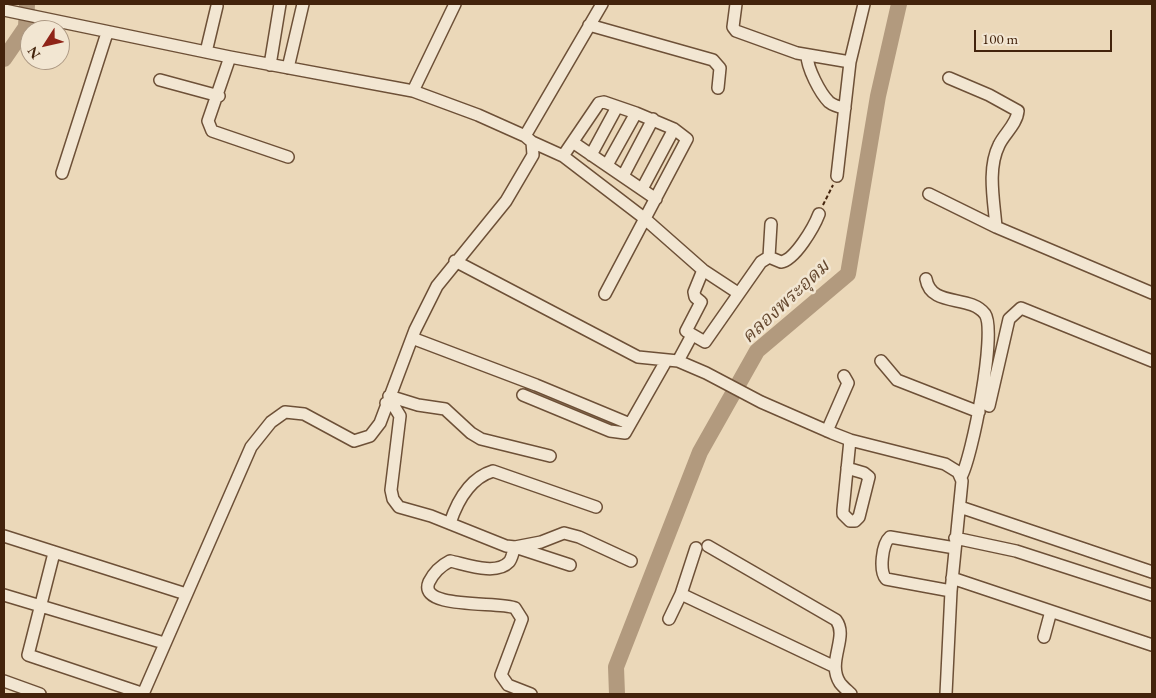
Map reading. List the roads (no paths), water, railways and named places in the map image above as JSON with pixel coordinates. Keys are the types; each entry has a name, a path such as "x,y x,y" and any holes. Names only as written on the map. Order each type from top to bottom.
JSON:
{"street":[{"path":"270,65 280,4"},
{"path":"288,68 303,4"},
{"path":"413,91 455,4"},
{"path":"54,552 28,654 144,694 164,643 251,447 271,422 285,412 304,414 354,441 370,436 380,423 412,338 437,286 455,261 506,201 533,155 528,139 602,4"},
{"path":"736,4 733,27 736,31 807,55 850,62"},
{"path":"837,176 850,62 864,4"},
{"path":"206,52 217,6"},
{"path":"7,12 270,65 413,91 478,115 563,156 644,218 703,270 738,293"},
{"path":"589,25 713,60 720,68 718,88"},
{"path":"62,173 107,33"},
{"path":"807,55 808,69 827,100 836,106 845,108"},
{"path":"230,57 208,121 212,131 288,156"},
{"path":"949,78 989,95 1018,111 1016,118 999,146 993,167 996,227"},
{"path":"160,80 218,96"},
{"path":"563,156 574,143 596,105 604,102 674,129 684,136 687,142 644,218 605,294"},
{"path":"591,155 617,107"},
{"path":"602,186 609,167 636,114"},
{"path":"623,176 653,120"},
{"path":"642,189 674,129"},
{"path":"574,143 656,199"},
{"path":"929,194 996,227 1152,293"},
{"path":"703,270 694,292 700,302 686,331 703,342 707,341 761,262 769,258 781,262 789,259 813,229 819,214"},
{"path":"769,258 771,224"},
{"path":"455,261 638,357 678,361 706,373 761,402 827,431 850,440 945,464 961,477"},
{"path":"926,279 927,287 935,294 967,304 985,314 989,340 979,412 969,458 961,477 960,507 951,591 946,694"},
{"path":"990,406 1009,319 1021,308 1152,361"},
{"path":"678,361 692,336"},
{"path":"412,338 536,385 630,424"},
{"path":"523,395 622,434 625,433 666,361"},
{"path":"881,361 897,380 979,412"},
{"path":"827,431 848,383 844,376"},
{"path":"388,400 445,409 471,433 481,439 550,456"},
{"path":"388,400 392,402 400,416 391,490 396,504 450,523 493,542 515,547 570,565"},
{"path":"847,468 850,440"},
{"path":"450,523 458,499 481,477 493,470 596,507"},
{"path":"960,507 1152,572"},
{"path":"515,547 541,542 564,533 579,536 631,561"},
{"path":"4,536 186,594"},
{"path":"951,591 886,579 882,573 885,543 890,538 1016,550 1152,595"},
{"path":"515,547 509,562 494,569 450,561 442,564 435,571 427,588 434,597 444,601 515,608 522,619 501,675 508,685 531,694"},
{"path":"669,619 702,547 836,620 840,629 840,636 835,653 835,667 840,683 852,694"},
{"path":"952,578 1152,645"},
{"path":"681,594 835,667"},
{"path":"4,595 164,643"},
{"path":"1044,637 1051,611"},
{"path":"4,681 40,694"}],"waterway":[{"path":"4,59 26,27 27,4"},
{"name":"คลองพระอุดม","path":"617,694 616,667 700,452 757,351 848,274 878,96 899,4"}]}
